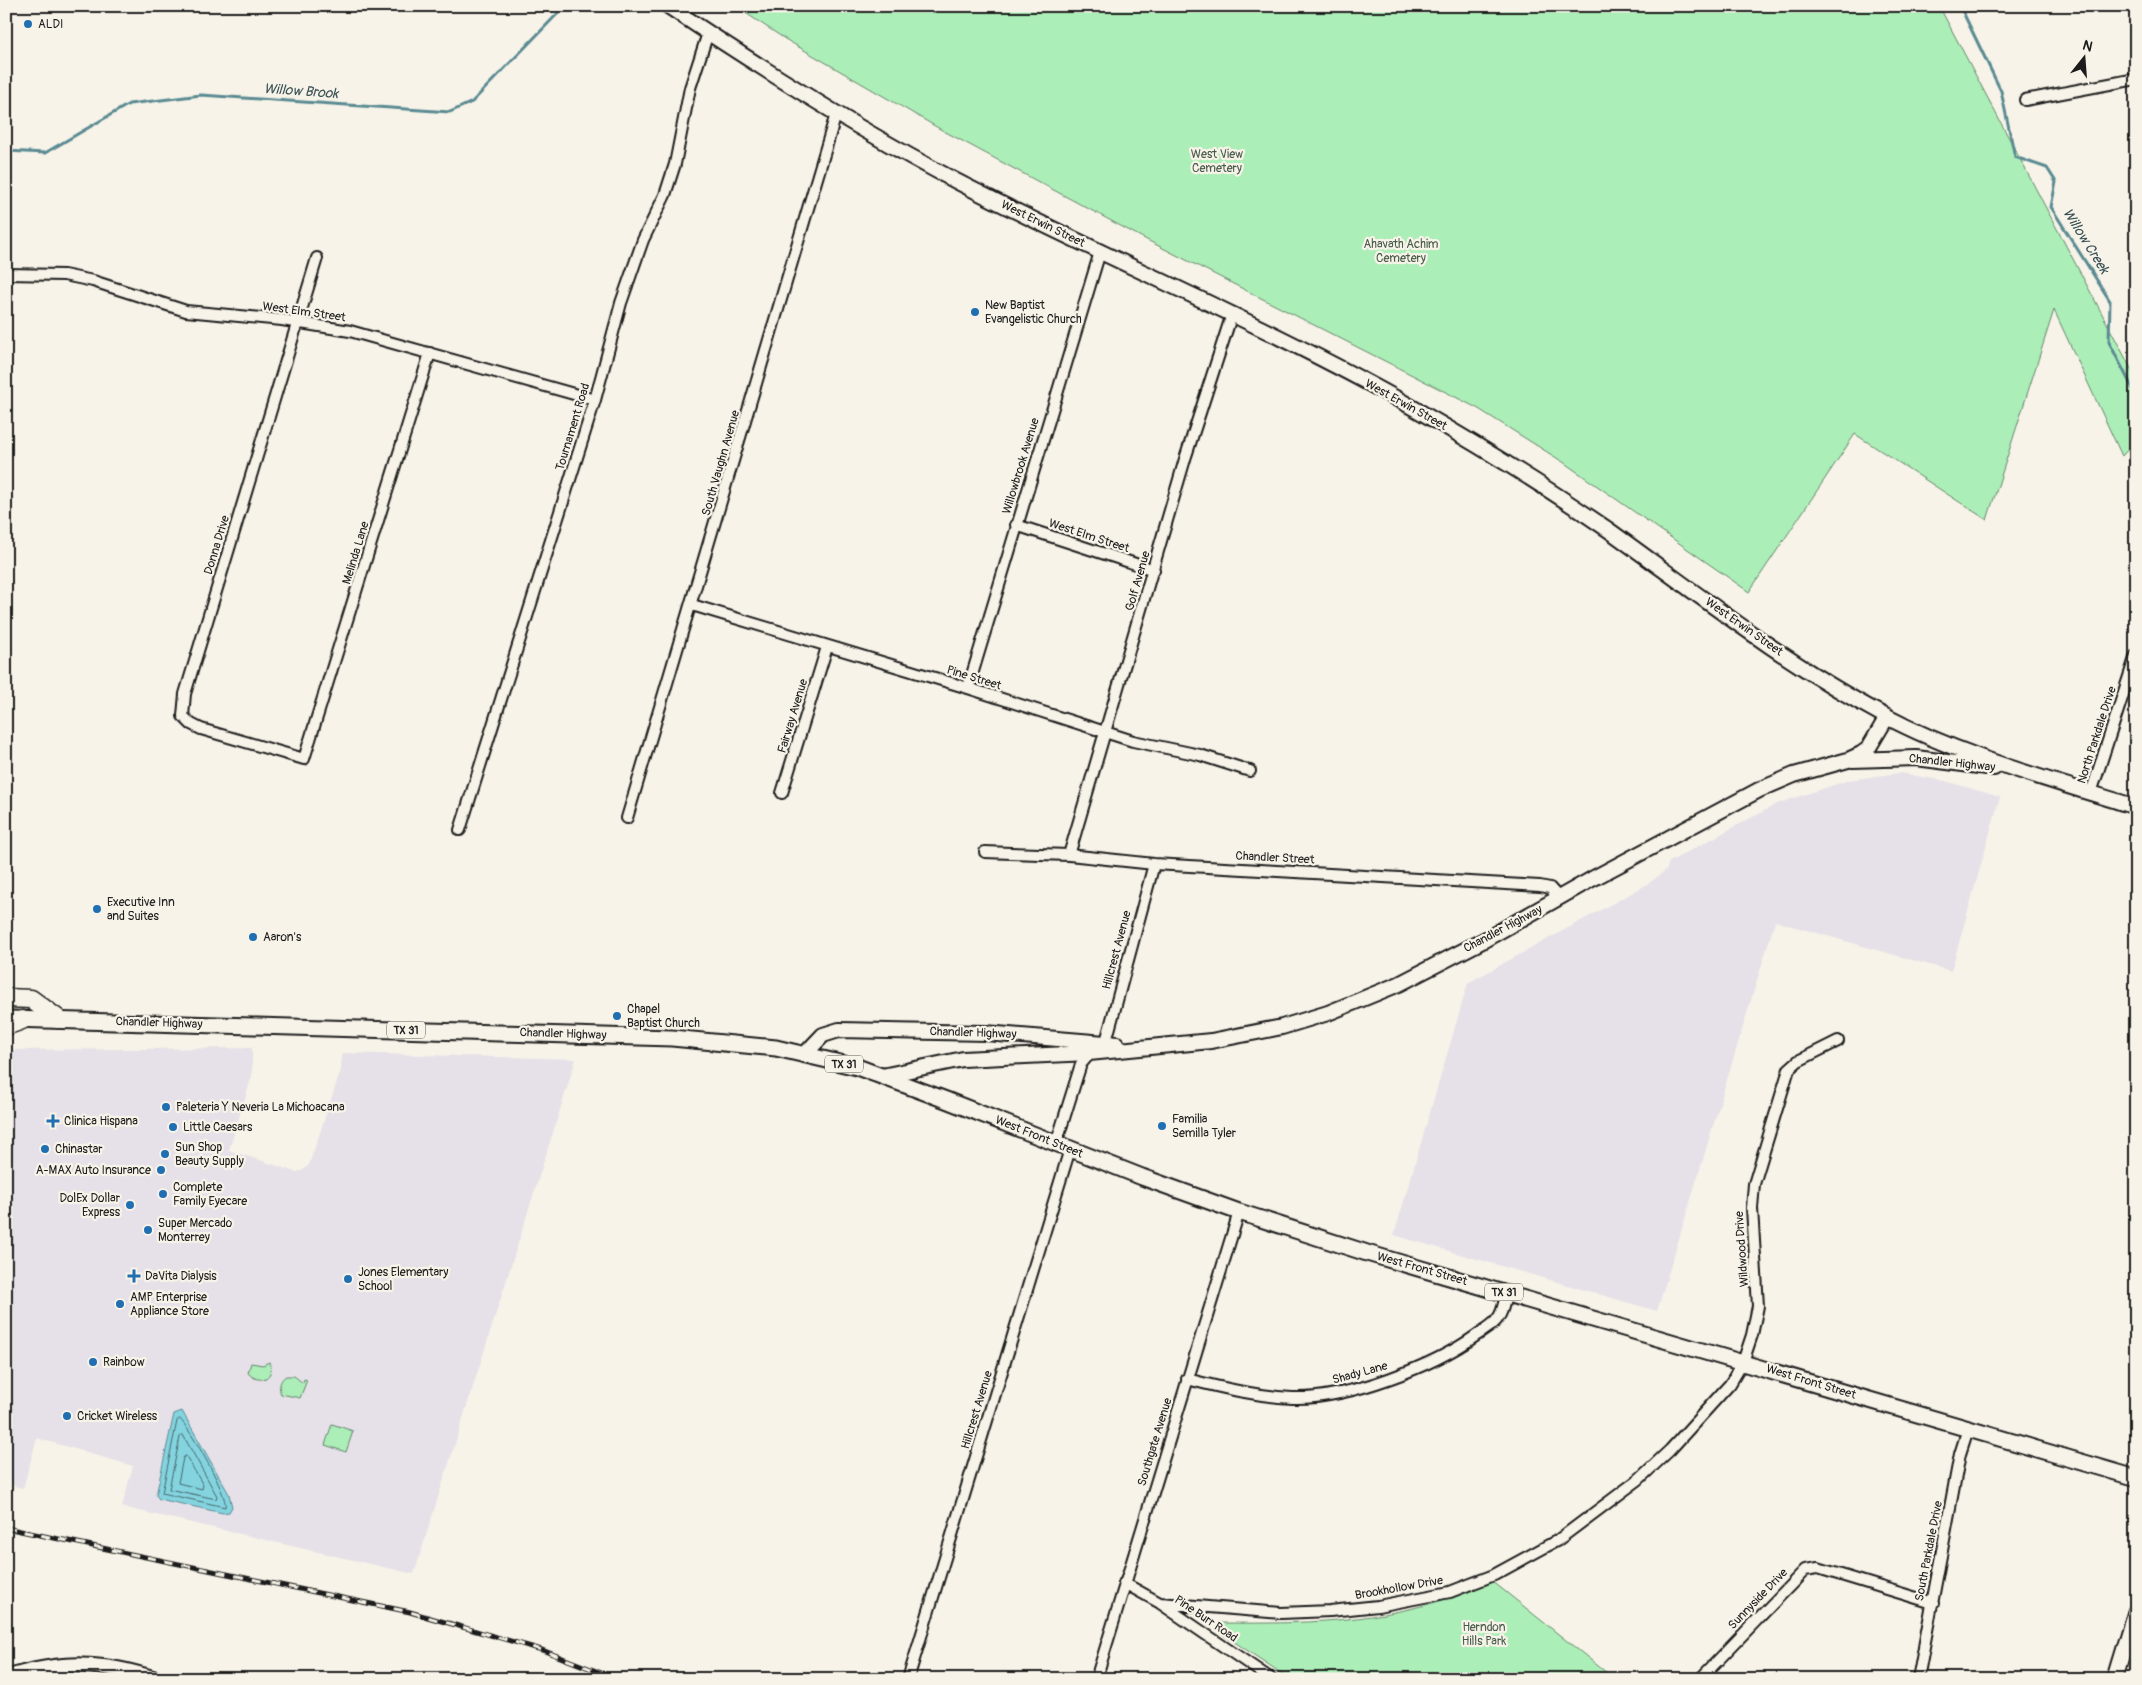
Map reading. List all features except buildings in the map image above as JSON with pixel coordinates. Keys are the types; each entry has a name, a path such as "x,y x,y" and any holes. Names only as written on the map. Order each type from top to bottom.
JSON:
{"highway":[{"path":"6,998 31,999 58,1019"}],"main road":[{"name":"Chandler Highway","path":"12,1022 58,1019 672,1038 730,1042 805,1054"},
{"name":"West Front Street","path":"805,1054 882,1076 1239,1212 1367,1254 1507,1293 2136,1478"}],"street":[{"name":"West Erwin Street","path":"668,6 836,114 954,180 1232,314 1385,393 1520,472 1607,529 1795,664 1887,717 1956,747 2024,772 2136,808"},
{"name":"Tournament Road","path":"460,830 595,400 621,303 643,240 665,195 675,164 690,88 708,33"},
{"path":"2025,100 2136,79"},
{"name":"South Vaughn Avenue","path":"627,818 692,605 836,114"},
{"name":"Willowbrook Avenue","path":"968,688 1100,252"},
{"name":"Donna Drive","path":"304,760 201,729 191,724 183,716 183,704 317,258"},
{"name":"West Elm Street","path":"6,274 64,275 92,281 186,311 298,323 350,331 595,400"},
{"name":"Golf Avenue","path":"1070,855 1185,459 1232,314"},
{"name":"Melinda Lane","path":"304,760 430,352"},
{"name":"West Elm Street","path":"1016,525 1154,570"},
{"name":"Pine Street","path":"692,605 968,688 1106,733 1200,756 1250,771"},
{"name":"Fairway Avenue","path":"782,793 827,647"},
{"name":"North Parkdale Drive","path":"2091,793 2136,655"},
{"name":"Chandler Highway","path":"882,1076 963,1059 1140,1047 1227,1038 1274,1029 1321,1016 1399,984 1759,790 1794,775 1848,760 1868,749 1887,717"},
{"name":"Chandler Highway","path":"1848,760 1933,759 2024,772"},
{"name":"Chandler Street","path":"984,852 1070,855 1154,864 1540,886 1550,888 1559,898"},
{"name":"Hillcrest Avenue","path":"910,1678 1063,1146 1081,1064 1099,1049 1154,864"},
{"name":"Chandler Highway","path":"805,1054 823,1034 839,1030 986,1033 1099,1049"},
{"name":"Wildwood Drive","path":"1662,1458 1730,1384 1742,1362 1752,1335 1758,1306 1752,1208 1754,1184 1760,1158 1790,1070 1798,1061 1838,1041"},
{"name":"Southgate Avenue","path":"1096,1679 1239,1212"},
{"name":"Shady Lane","path":"1187,1379 1244,1393 1294,1398 1336,1393 1391,1378 1433,1361 1467,1342 1498,1318 1507,1293"},
{"name":"South Parkdale Drive","path":"1918,1679 1960,1454 1968,1429"},
{"name":"Brookhollow Drive","path":"1160,1602 1281,1613 1330,1612 1378,1606 1450,1592 1494,1575 1558,1540 1638,1480 1662,1458"},
{"name":"Sunnyside Drive","path":"1700,1679 1805,1570 1818,1568 1932,1602"},
{"name":"Pine Burr Road","path":"1124,1583 1160,1602 1271,1679"},
{"path":"2115,1679 2136,1610"},
{"path":"6,1678 38,1668 82,1664 122,1669 156,1679"}],"shaded area":[{"path":"1899,773 1945,781 2000,797 1951,971 1775,921 1657,1311 1394,1235 1468,983 1648,884 1667,869 1669,862 1777,804 1849,780"},
{"name":"Jones Elementary School","path":"252,1048 252,1076 229,1150 295,1172 302,1171 309,1165 341,1070 342,1053 576,1059 414,1574 122,1507 133,1466 37,1438 23,1488 6,1484 6,1050"}],"green space":[{"path":"735,6 1939,6 2136,378 2136,440 2122,456 2054,310 1987,520 1855,434 1749,592 1563,462 1477,408 1143,238 940,129 785,39"},
{"path":"269,1362 271,1367 269,1376 266,1378 257,1379 248,1373 251,1363 263,1365"},
{"path":"286,1376 294,1376 303,1383 304,1379 307,1380 300,1398 281,1394 280,1384"},
{"path":"332,1424 353,1431 346,1452 325,1445"},
{"name":"Herndon Hills Park","path":"1492,1581 1612,1677 1610,1679 1290,1679 1224,1635 1219,1629 1220,1623 1325,1621 1392,1613 1459,1595"}],"water":[{"path":"182,1411 229,1494 232,1507 229,1512 223,1513 159,1499 156,1495 174,1414"}],"waterway":[{"name":"Willow Brook","path":"6,151 45,153 129,104 201,95 450,112 472,102 565,6"},
{"name":"Willow Creek","path":"1960,6 2001,91 2015,157 2047,168 2056,182 2051,207 2110,301 2109,342 2136,395"}],"railway":[{"path":"6,1528 410,1612 542,1650 617,1679"}],"place":[{"name":"ALDI","path":"28,24"},
{"name":"New Baptist Evangelistic Church","path":"975,312"},
{"name":"Executive Inn and Suites","path":"97,909"},
{"name":"Aaron's","path":"253,937"},
{"name":"Chapel Baptist Church","path":"617,1016"},
{"name":"Paleteria Y Neveria La Michoacana","path":"166,1107"},
{"name":"Clinica Hispana","path":"53,1121"},
{"name":"Familia Semilla Tyler","path":"1162,1126"},
{"name":"Little Caesars","path":"173,1127"},
{"name":"Chinastar","path":"45,1149"},
{"name":"Sun Shop Beauty Supply","path":"165,1154"},
{"name":"A-MAX Auto Insurance","path":"161,1170"},
{"name":"Complete Family Eyecare","path":"163,1194"},
{"name":"DolEx Dollar Express","path":"130,1205"},
{"name":"Super Mercado Monterrey","path":"148,1230"},
{"name":"DaVita Dialysis","path":"134,1276"},
{"name":"Jones Elementary School","path":"348,1279"},
{"name":"AMP Enterprise Appliance Store","path":"120,1304"},
{"name":"Rainbow","path":"93,1362"},
{"name":"Cricket Wireless","path":"67,1416"}],"park label":[{"name":"West View Cemetery","path":"1217,161"},
{"name":"Ahavath Achim Cemetery","path":"1401,251"}]}
